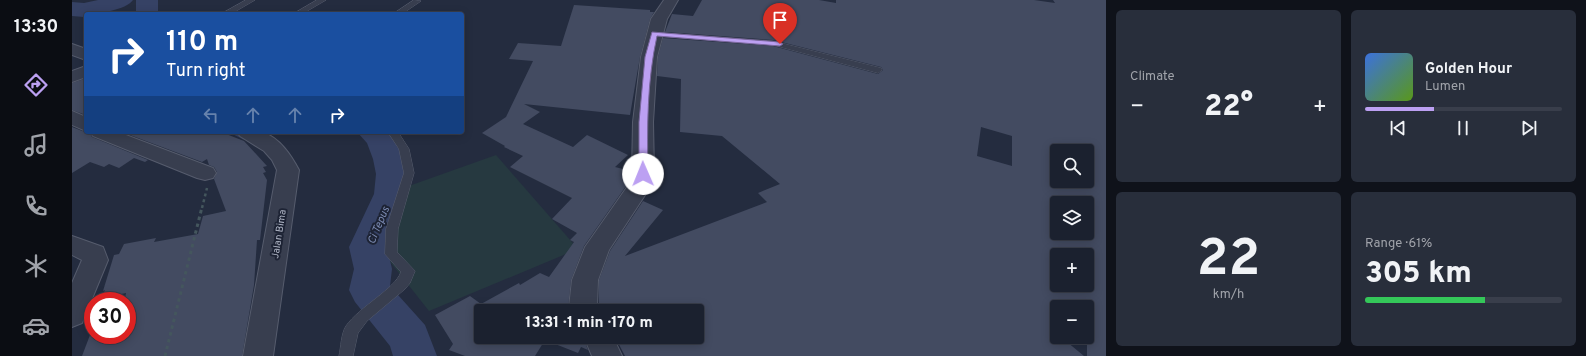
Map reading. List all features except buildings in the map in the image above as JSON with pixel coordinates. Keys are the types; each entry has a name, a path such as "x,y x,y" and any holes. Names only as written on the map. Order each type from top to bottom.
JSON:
{"street":[{"path":"583,304 586,280 597,247 638,188 643,174 643,122 649,57 654,34 662,13 671,0"},
{"path":"72,50 84,54"},
{"path":"72,77 84,72"},
{"path":"72,118 84,124"},
{"path":"105,134 205,173"},
{"name":"Jalan Bima","path":"250,134 269,144 282,156 288,170 258,356"},
{"path":"72,245 94,254 95,260 72,315"},
{"path":"601,344 607,356"}],"lane":[{"path":"228,12 251,0"},
{"path":"301,12 322,0"},
{"path":"400,12 417,1"},
{"path":"654,34 773,42 792,49 878,70"},
{"path":"346,356 351,331 362,317 400,285 405,279 408,271 391,254 390,243 392,229 409,173 404,149 393,134"}],"path":[{"path":"165,356 209,181 209,177 205,173"}],"shaded area":[{"path":"496,155 578,249 429,311 391,263 383,244 406,187"}],"waterway":[{"name":"Ci Tepus","path":"72,9 90,9 122,0"},
{"name":"Ci Tepus","path":"147,0 147,12"},
{"path":"238,134 244,137"},
{"name":"Ci Tepus","path":"375,134 380,138 389,159 392,174 391,194 368,247 373,269 369,290 410,338 415,356"}],"route":[{"path":"643,174 643,122 649,57 654,34 773,42 780,44"}]}
